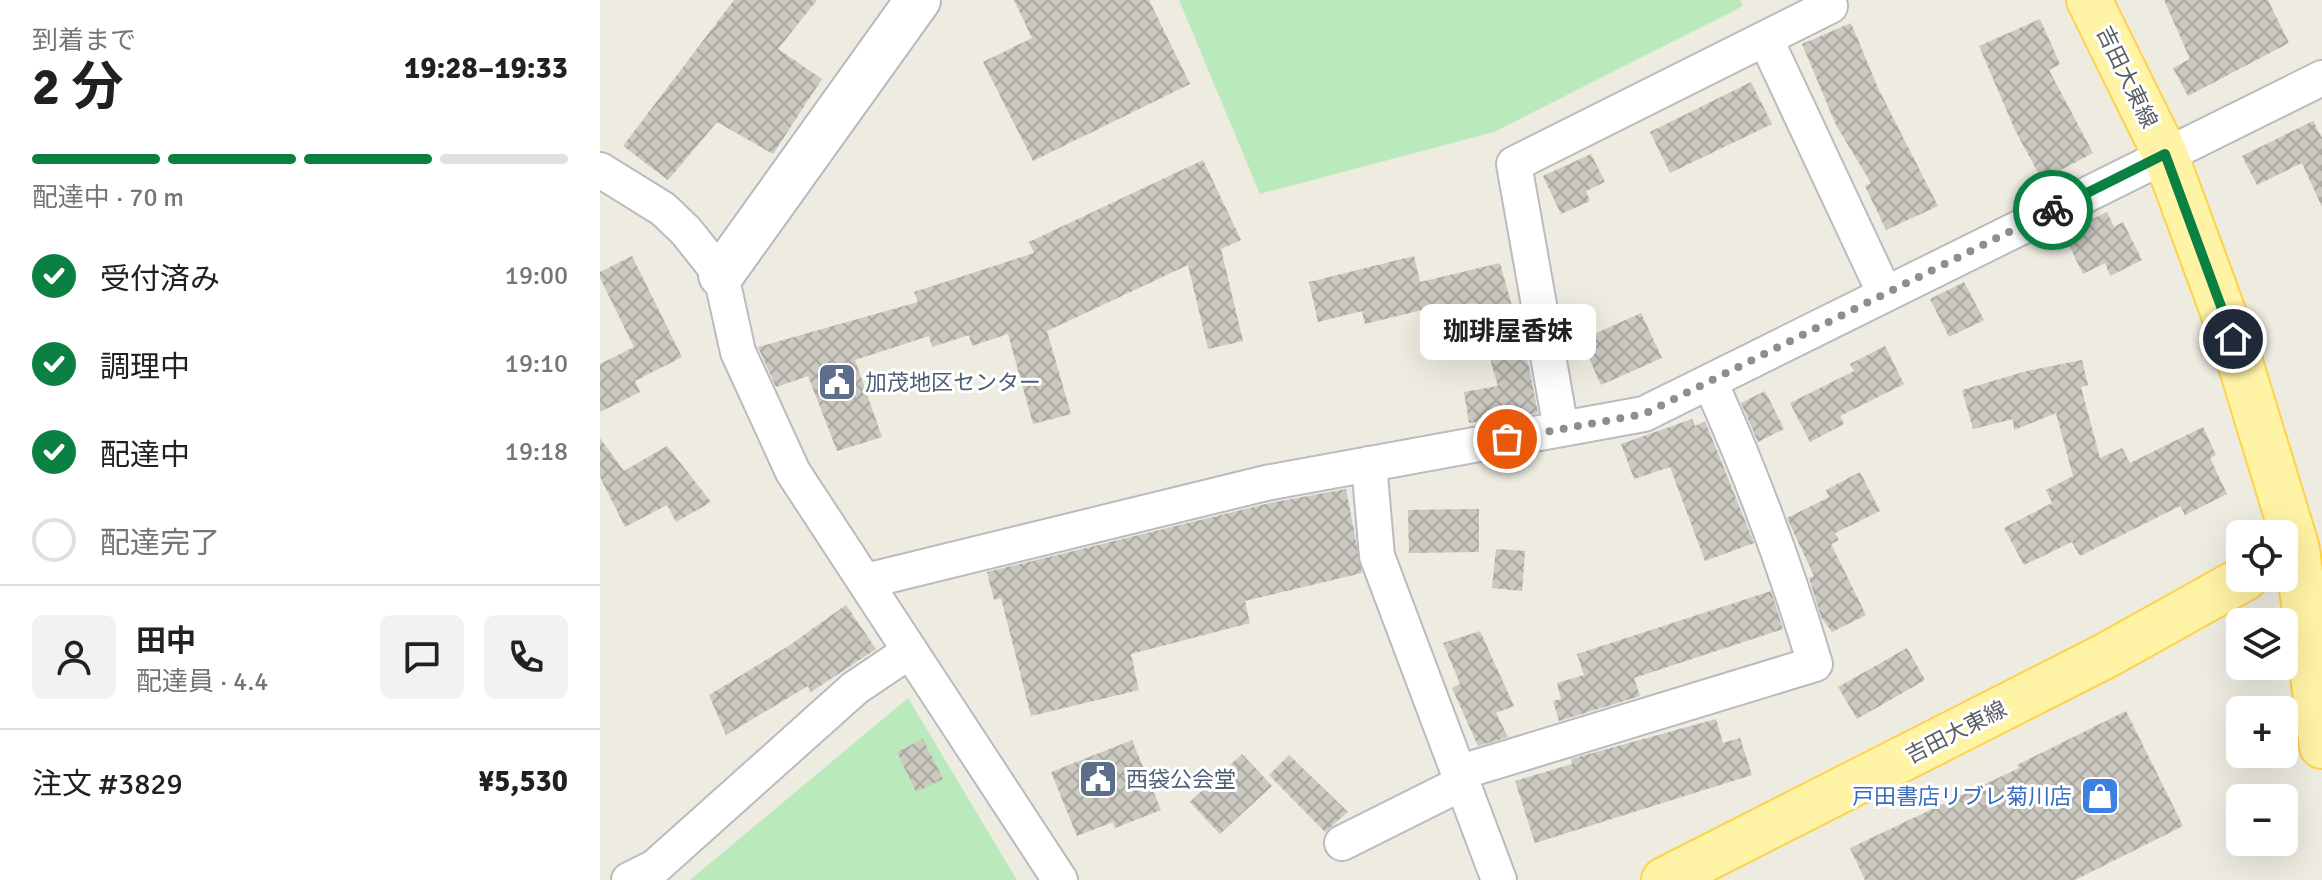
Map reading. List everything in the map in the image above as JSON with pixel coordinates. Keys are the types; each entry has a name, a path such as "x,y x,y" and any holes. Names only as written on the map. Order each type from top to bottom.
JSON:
{"main road":[{"name":"吉田大東線","path":"2089,0 2165,154 2233,339 2301,548 2303,617 2319,687 2322,746"},
{"name":"吉田大東線","path":"1664,880 2107,655 2226,589"}],"street":[{"path":"1561,429 1514,164 1766,40 1830,6 1827,0"},
{"path":"721,275 916,1"},
{"path":"1766,40 1885,294"},
{"path":"866,581 1266,483 1644,414 2322,78"},
{"path":"600,170 663,209 686,231 721,275 738,352 793,472 1060,880"},
{"path":"1342,843 1462,777 1815,664 1783,558 1753,478 1710,382"},
{"path":"1369,464 1377,556 1499,880"},
{"path":"629,880 655,867 855,688 910,651"}],"green space":[{"path":"1179,0 1740,0 1743,6 1494,132 1260,194"},
{"path":"908,698 1017,880 690,880"}],"building":[{"path":"734,0 817,0 778,49 822,79 773,154 717,122 668,180 623,146"},
{"path":"1014,0 1149,0 1190,84 1033,161 983,62 1032,38"},
{"path":"2164,0 2268,0 2289,43 2188,96 2173,68 2190,59"},
{"path":"2040,19 2060,64 2049,70 2093,153 2042,180 2015,130 1979,46"},
{"path":"1851,23 1878,88 1938,206 1886,230 1865,186 1871,183 1836,125 1802,44"},
{"path":"1751,82 1772,124 1670,173 1650,132"},
{"path":"2313,121 2322,138 2322,207 2302,163 2257,185 2242,156"},
{"path":"1591,154 1605,182 1586,191 1590,201 1561,214 1543,176"},
{"path":"1203,160 1241,240 1221,249 1243,341 1208,349 1188,265 1047,331 1071,414 1033,424 1008,334 972,346 969,335 932,347 929,336 855,360 882,437 837,451 808,376 776,387 758,347 918,302 914,292 1034,253 1029,242"},
{"path":"2107,212 2114,227 2123,222 2142,260 2110,276 2105,263 2083,274 2063,233"},
{"path":"632,256 682,357 635,381 640,392 600,412 600,364 634,347 600,278 600,272"},
{"path":"1414,256 1420,282 1500,263 1529,367 1538,413 1469,423 1464,392 1498,386 1473,303 1439,311 1438,306 1365,324 1362,311 1318,322 1309,282"},
{"path":"1964,282 1984,320 1949,337 1930,299"},
{"path":"1641,313 1662,358 1601,385 1581,340"},
{"path":"1885,346 1904,384 1840,416 1844,424 1810,442 1790,403 1854,371 1850,364"},
{"path":"2082,360 2088,385 2081,387 2100,458 2122,448 2130,463 2203,427 2216,455 2210,458 2227,494 2185,515 2180,506 2080,556 2072,542 2024,565 2004,528 2052,503 2046,490 2073,476 2056,413 2014,430 2013,419 1973,429 1962,390 2027,371"},
{"path":"1765,391 1784,429 1758,442 1741,403"},
{"path":"1692,419 1695,426 1705,421 1754,543 1705,561 1670,467 1634,479 1621,444"},
{"path":"600,438 624,471 667,446 711,502 676,522 667,505 625,527 600,477"},
{"path":"1860,472 1880,511 1835,533 1839,540 1831,544 1866,615 1832,632 1821,617 1809,578 1814,576 1787,518 1829,497 1826,490"},
{"path":"1346,489 1362,573 1245,601 1250,623 1131,654 1139,690 1031,716 1001,598 994,600 987,572 1270,503"},
{"path":"1479,509 1479,552 1409,553 1408,510"},
{"path":"1496,549 1525,551 1522,591 1492,588"},
{"path":"1771,591 1783,629 1634,678 1640,696 1559,721 1553,701 1561,699 1557,683 1584,675 1577,654"},
{"path":"846,605 876,649 811,692 808,686 726,735 709,695 787,647"},
{"path":"1480,631 1514,706 1496,713 1508,737 1478,746 1452,688 1460,684 1443,643"},
{"path":"1907,648 1925,680 1857,719 1838,687"},
{"path":"2126,711 2183,826 2075,880 1865,880 1850,848 2019,768 2017,765"},
{"path":"1716,719 1723,743 1740,738 1752,775 1535,843 1515,781 1572,764 1571,759"},
{"path":"923,739 943,779 916,792 897,752"},
{"path":"1132,740 1161,810 1115,828 1113,822 1077,836 1051,772"},
{"path":"1242,754 1272,786 1220,834 1190,802"},
{"path":"1289,755 1348,812 1325,832 1269,775"}],"way so far":[{"path":"1507,439 1644,414 2053,210"}],"place":[{"name":"加茂地区センター","path":"837,382"},
{"name":"珈琲屋香妹","path":"1507,439"},
{"name":"西袋公会堂","path":"1098,779"},
{"name":"戸田書店リブレ菊川店","path":"2100,796"}],"route":[{"path":"2053,210 2165,154 2233,339"}]}
